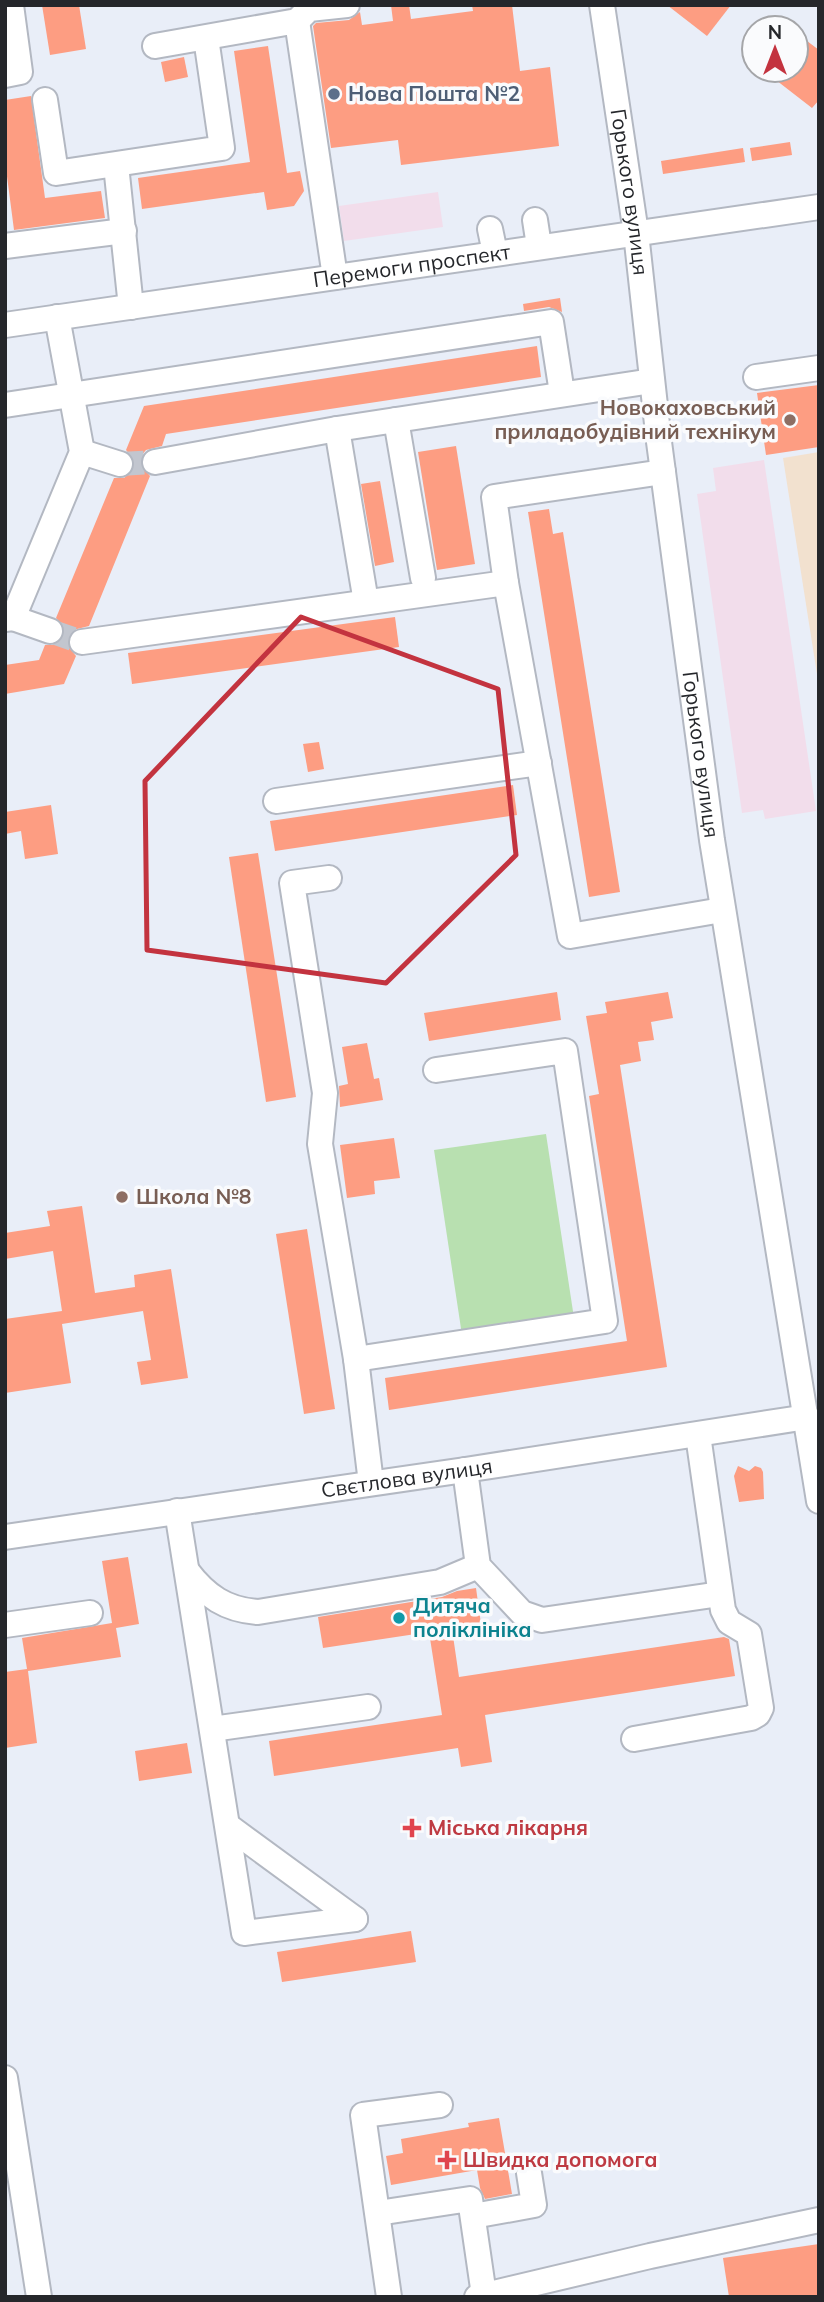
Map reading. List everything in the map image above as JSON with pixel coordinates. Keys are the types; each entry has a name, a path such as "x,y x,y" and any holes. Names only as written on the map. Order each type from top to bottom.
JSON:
{"street":[{"path":"5,75 20,72 11,5"},
{"path":"155,46 206,38 307,12 347,5"},
{"name":"Горького вулиця","path":"602,5 636,233 663,472 722,910 819,1501"},
{"path":"307,12 335,277"},
{"path":"45,100 56,173 222,149 206,38"},
{"path":"116,165 131,307"},
{"name":"Перемоги проспект","path":"5,325 819,206"},
{"path":"535,220 540,246"},
{"path":"491,229 495,254"},
{"path":"5,246 124,231"},
{"path":"50,631 9,619 82,452 57,317"},
{"path":"5,405 551,321 562,393"},
{"path":"756,377 819,369"},
{"path":"155,462 337,429 652,381"},
{"path":"396,420 422,578"},
{"path":"337,429 366,602"},
{"path":"82,452 120,464"},
{"path":"663,472 494,497 506,583 569,936 722,910"},
{"path":"82,642 506,583"},
{"path":"276,801 539,763"},
{"path":"329,878 292,883 325,1093 320,1144 356,1359 371,1483"},
{"path":"356,1359 605,1321 565,1051 436,1070"},
{"name":"Свєтлова вулиця","path":"6,1533 465,1470 807,1417"},
{"path":"634,1739 751,1718 758,1714 761,1703 748,1634 729,1622 723,1610 698,1435"},
{"path":"465,1470 478,1566 522,1613 533,1619 542,1620 720,1594"},
{"path":"177,1511 244,1933 355,1919 228,1826"},
{"path":"187,1570 198,1585 215,1600 236,1609 258,1612 440,1582 478,1566"},
{"path":"5,1625 90,1613"},
{"path":"212,1729 369,1707"},
{"path":"5,2078 38,2297"},
{"path":"389,2297 363,2115 440,2105"},
{"path":"473,2216 534,2206 528,2174"},
{"path":"378,2213 470,2199 480,2296 819,2220"}],"highlighted area":[{"path":"301,617 498,689 516,855 386,983 147,950 145,781"}],"shaded area":[{"path":"438,192 443,227 344,241 339,206"},
{"path":"819,452 819,687 783,458"},
{"path":"764,460 816,811 765,819 763,810 742,813 697,494 716,491 713,468"}],"green space":[{"path":"546,1134 574,1318 462,1335 434,1150"}],"building":[{"path":"42,5 79,5 86,49 50,55"},
{"path":"391,5 409,5 411,19 473,11 472,5 512,5 520,71 550,67 559,146 401,165 398,140 331,148 313,26 316,23 349,20 360,12 362,25 393,21"},
{"path":"667,5 731,5 707,36"},
{"path":"810,43 819,50 819,100 812,108 781,84 810,84"},
{"path":"268,46 287,173 300,171 304,191 294,206 267,210 264,192 142,209 138,178 250,162 234,51"},
{"path":"184,57 188,77 165,82 161,62"},
{"path":"31,96 45,198 101,191 105,218 14,230 5,161 5,100"},
{"path":"790,142 792,155 752,161 750,148"},
{"path":"743,148 745,162 663,174 661,161"},
{"path":"560,298 562,312 549,307 524,311 523,304"},
{"path":"537,346 541,377 166,434 162,446 146,450 141,456 141,465 150,476 89,626 73,630 69,636 67,645 76,656 64,684 5,694 5,665 39,660 45,645 53,645 64,637 64,628 56,618 114,478 124,478 134,469 134,460 126,450 144,406"},
{"name":"Новокаховський приладобудівний технікум","path":"819,385 819,447 766,455 757,393"},
{"path":"456,446 475,564 437,570 418,452"},
{"path":"380,481 394,562 375,566 361,484"},
{"path":"549,509 553,534 563,532 620,892 589,897 528,512"},
{"path":"395,617 399,647 132,684 128,653"},
{"path":"319,742 324,769 308,772 303,744"},
{"path":"513,785 517,815 275,851 270,821"},
{"path":"51,805 58,854 25,859 21,831 5,834 5,812"},
{"path":"258,853 296,1097 266,1102 229,857"},
{"path":"557,992 561,1020 429,1041 424,1013"},
{"path":"668,992 673,1018 651,1022 654,1040 638,1042 641,1061 620,1065 667,1367 389,1410 385,1378 627,1341 589,1096 599,1094 586,1016 607,1013 605,1002"},
{"path":"367,1043 374,1079 379,1078 383,1100 340,1107 339,1086 348,1084 342,1047"},
{"path":"394,1138 400,1178 374,1181 375,1194 347,1198 340,1145"},
{"path":"82,1206 95,1293 135,1287 134,1275 171,1269 188,1378 141,1385 137,1362 151,1360 143,1311 62,1324 71,1383 5,1393 5,1319 62,1311 53,1251 5,1259 5,1233 50,1226 47,1211"},
{"path":"307,1229 335,1409 304,1414 276,1234"},
{"path":"738,1466 749,1471 755,1466 761,1468 764,1499 739,1502 734,1476"},
{"path":"128,1557 139,1624 116,1628 121,1657 28,1671 37,1743 5,1748 5,1672 27,1669 22,1638 112,1623 102,1561"},
{"name":"Міська лікарня","path":"476,1588 481,1624 452,1629 459,1677 724,1637 729,1639 735,1676 485,1715 492,1762 461,1767 458,1748 274,1776 269,1741 442,1715 429,1632 323,1648 318,1617 442,1597"},
{"path":"187,1743 192,1773 139,1781 135,1751"},
{"path":"411,1931 416,1962 282,1982 277,1952"},
{"name":"Швидка допомога","path":"499,2118 512,2194 485,2199 477,2170 391,2185 386,2156 403,2153 401,2139 469,2127 468,2123"},
{"path":"819,2244 819,2297 729,2297 723,2258"}],"tunnel":[{"path":"120,464 155,462"},
{"path":"50,631 82,642"}],"place":[{"name":"Нова Пошта №2","path":"334,94"},
{"name":"Новокаховський приладобудівний технікум","path":"790,420"},
{"name":"Школа №8","path":"122,1197"},
{"name":"Дитяча поліклініка","path":"399,1618"},
{"name":"Міська лікарня","path":"412,1828"},
{"name":"Швидка допомога","path":"447,2160"}]}
